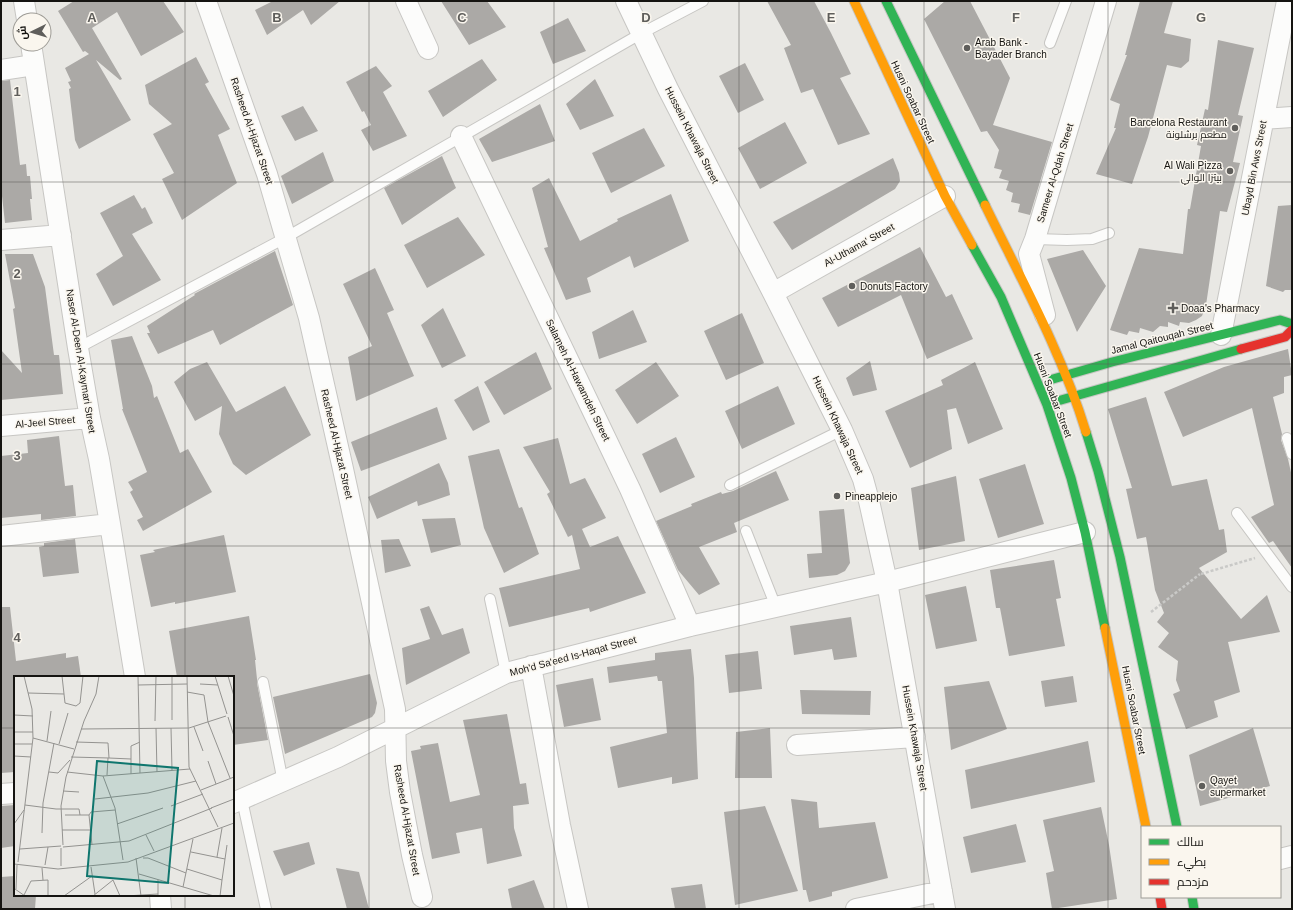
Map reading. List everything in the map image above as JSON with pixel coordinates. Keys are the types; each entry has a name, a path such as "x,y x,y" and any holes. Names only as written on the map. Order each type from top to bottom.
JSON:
{"main road":[{"name":"Husni Soabar Street","path":"854,1 945,196 1001,297 1047,405 1071,478 1085,532 1146,826"},
{"name":"Husni Soabar Street","path":"886,1 1059,350 1099,473 1126,578 1177,826"},
{"name":"Jamal Qaitouqah Street","path":"1039,384 1112,362 1280,320 1292,324"},
{"path":"1047,405 1074,396 1285,337 1292,330"},
{"path":"1091,359 1112,362"},
{"path":"1160,898 1162,909"},
{"path":"1192,898 1194,909"}],"street":[{"path":"24,1 26,12"},
{"name":"Rasheed Al-Hjazat Street","path":"206,1 267,174 309,318 342,461 395,709 396,761 400,792 422,897"},
{"path":"406,1 428,49"},
{"name":"Hussein Khawaja Street","path":"626,1 675,102 774,292 842,430 863,479 887,582 944,900"},
{"name":"Sameer Al-Qdah Street","path":"1059,350 1029,254 1036,238 1106,1"},
{"name":"Ubayd Bin Aws Street","path":"1221,335 1287,1"},
{"name":"Naser Al-Deen Al-Kaymari Street","path":"32,52 78,348 90,418 99,459 135,676"},
{"path":"1,70 34,65"},
{"path":"1264,119 1292,117"},
{"name":"Salameh Al-Hawamdeh Street","path":"461,136 630,490 690,626"},
{"name":"Al-Uthama' Street","path":"774,292 945,196"},
{"path":"1,240 61,235"},
{"name":"Al-Jeel Street","path":"1,426 90,418"},
{"path":"1,536 110,524"},
{"name":"Moh'd Sa'eed Is-Haqat Street","path":"238,801 283,782 506,674 531,666 690,626 887,582 1085,532"},
{"path":"531,666 560,825 578,909"},
{"path":"797,745 916,738"},
{"path":"1,794 14,793"},
{"path":"160,896 160,909"},
{"path":"856,909 944,900"}],"lane":[{"path":"78,348 285,238 642,33 703,1"},
{"path":"1050,42 1066,1"},
{"path":"1036,238 1067,240 1092,239 1109,234"},
{"path":"730,485 842,430"},
{"path":"1287,438 1292,454"},
{"path":"1236,513 1292,587"},
{"path":"746,531 776,607"},
{"path":"490,599 506,674"},
{"path":"263,682 283,782"},
{"path":"238,801 266,909"}],"path":[{"path":"1135,624 1200,574 1258,557"}],"building":[{"path":"74,1 163,1 184,32 141,56 117,12 92,28 122,79 120,80 96,60 131,120 79,149 75,140 69,89 71,88 68,82 71,81 65,68 89,54 85,51 83,52 58,11"},
{"path":"273,1 340,1 311,25 303,10 267,35 255,10"},
{"path":"441,1 487,1 506,27 469,45"},
{"path":"767,1 814,1 851,74 840,78 870,134 838,145 813,89 801,93 784,48 791,45"},
{"name":"Arab Bank - Bayader Branch","path":"945,1 970,1 1010,78 993,125 1052,142 1030,215 1018,212 1020,204 1011,202 1013,193 1006,190 1009,181 999,178 1002,170 994,168 999,150 987,131 981,132 924,19"},
{"path":"1140,1 1173,1 1164,33 1191,39 1189,61 1181,68 1167,65 1148,137 1132,184 1096,174 1116,128 1114,128 1120,104 1110,100 1127,55 1125,55"},
{"path":"568,18 586,51 553,64 540,32"},
{"path":"1218,40 1254,48 1238,115 1243,116 1233,162 1240,163 1227,212 1220,211 1206,305 1202,316 1189,323 1180,322 1179,326 1168,322 1168,327 1160,326 1153,332 1140,328 1139,333 1129,331 1127,335 1110,330 1139,248 1183,254 1188,209 1190,209 1201,146 1197,145 1205,109 1208,110"},
{"path":"196,57 209,82 205,84 230,129 218,135 237,183 182,220 162,179 174,173 153,134 172,124 149,104 145,85"},
{"path":"482,59 497,80 443,117 428,91"},
{"path":"745,63 764,100 738,113 719,76"},
{"path":"376,66 392,86 383,92 407,136 373,151 361,130 371,125 364,111 362,112 346,82"},
{"path":"595,79 614,116 580,130 566,104"},
{"path":"10,80 20,165 26,164 27,176 30,176 32,220 5,223 1,187 1,81"},
{"path":"540,104 555,141 492,162 479,139"},
{"path":"303,106 318,131 295,141 281,116"},
{"path":"785,122 807,163 760,189 738,148"},
{"path":"644,128 665,166 611,193 592,153"},
{"path":"323,152 334,181 292,204 281,176"},
{"path":"442,156 456,188 402,225 384,188"},
{"path":"893,158 899,173 900,181 895,189 792,250 773,222"},
{"path":"549,178 580,241 618,221 617,219 671,194 689,241 634,268 630,256 587,278 591,292 566,300 544,248 548,247 532,188"},
{"path":"134,195 142,209 145,207 153,223 132,234 161,280 113,306 96,274 123,256 100,213"},
{"path":"1292,205 1292,290 1285,290 1283,292 1266,286 1278,206"},
{"path":"458,217 485,255 427,288 404,245"},
{"path":"920,247 946,297 952,294 973,339 927,359 901,295 838,327 822,298"},
{"path":"1083,250 1106,286 1077,332 1047,259"},
{"path":"275,251 293,305 220,345 213,330 158,354 147,333 150,333 147,326 195,295 194,294"},
{"path":"5,254 33,254 45,287 54,355 59,355 63,394 1,400 1,350 22,373 13,309 15,308"},
{"path":"375,268 394,310 387,313 414,376 356,401 348,357 372,346 343,284"},
{"path":"443,308 466,356 442,368 421,325"},
{"path":"633,310 647,342 599,359 592,332"},
{"path":"742,313 764,363 726,380 704,331"},
{"path":"132,336 152,386 154,398 157,396 180,453 188,449 212,492 143,531 137,520 143,517 130,492 133,490 128,482 147,472 122,409 111,340"},
{"path":"1288,349 1292,375 1284,377 1284,393 1273,397 1282,434 1281,440 1288,459 1292,477 1292,568 1273,541 1269,543 1251,517 1274,505 1252,408 1183,437 1164,392 1224,367"},
{"path":"536,352 552,389 504,415 484,382"},
{"path":"870,361 877,390 853,396 846,378"},
{"path":"207,362 236,412 285,386 311,435 246,475 233,464 219,434 222,406 195,421 174,382 190,369"},
{"path":"656,362 679,396 637,424 615,390"},
{"path":"975,362 1003,429 968,444 956,408 947,410 952,449 910,468 885,411 943,385 941,380"},
{"path":"478,386 490,422 473,431 454,400"},
{"path":"778,386 795,424 742,449 725,411"},
{"path":"1146,397 1172,486 1207,479 1219,530 1224,529 1227,552 1199,568 1241,619 1267,595 1280,632 1228,642 1240,692 1214,701 1218,717 1186,729 1173,694 1180,691 1176,680 1178,661 1158,647 1169,633 1157,622 1164,613 1155,590 1146,537 1137,539 1126,489 1132,488 1108,409"},
{"path":"437,407 447,439 361,471 351,442"},
{"path":"59,436 65,486 73,485 76,516 41,520 41,514 1,518 1,456 28,453 27,440"},
{"path":"676,437 695,477 660,493 642,454"},
{"path":"558,438 570,484 585,478 606,518 582,529 590,547 618,536 646,593 590,612 589,608 509,627 499,588 580,569 572,535 568,537 547,494 550,492 523,447"},
{"path":"499,449 519,508 522,507 539,554 504,573 484,528 468,456"},
{"path":"439,463 448,483 450,495 418,506 417,501 377,519 368,497"},
{"path":"1025,464 1044,524 998,538 979,479"},
{"path":"776,471 789,500 734,523 737,532 699,547 720,584 699,595 678,570 656,521 692,506 691,504 721,492 722,494 733,491"},
{"path":"956,476 965,541 919,550 911,488"},
{"path":"844,509 850,563 845,571 837,575 809,578 807,554 822,553 819,511"},
{"path":"455,518 461,545 431,553 422,519"},
{"path":"224,535 236,592 175,604 175,602 151,607 140,555 155,552 153,550"},
{"path":"75,539 79,573 43,577 39,547 44,546 44,543"},
{"path":"399,539 411,566 385,573 381,540"},
{"path":"1054,560 1061,598 1056,599 1065,646 1009,656 1000,608 996,608 990,570"},
{"path":"966,586 977,641 936,649 925,595"},
{"path":"429,606 442,635 463,628 470,653 406,685 402,648 430,639 420,609"},
{"path":"1,607 10,607 16,661 66,653 66,658 78,656 81,676 14,676 14,772 1,773"},
{"path":"249,616 256,660 257,683 268,740 234,745 234,676 177,676 169,631"},
{"path":"851,617 857,657 834,660 832,649 794,655 790,626"},
{"path":"691,649 694,678 698,779 672,784 672,777 618,788 610,747 667,733 662,681 658,681 657,676 609,683 607,667 655,660 655,653"},
{"path":"758,651 762,689 729,693 725,655"},
{"path":"370,674 377,703 375,713 372,717 285,754 273,697"},
{"path":"1073,676 1077,702 1045,707 1041,681"},
{"path":"593,678 601,720 564,727 556,685"},
{"path":"989,681 1007,729 951,750 944,687"},
{"path":"800,690 871,691 870,715 802,714"},
{"path":"507,714 520,784 526,783 529,804 513,806 514,828 522,856 487,864 482,828 456,833 460,853 432,859 411,751 421,749 420,746 438,743 450,802 480,795 463,720"},
{"path":"770,728 772,778 735,778 736,732"},
{"path":"1253,728 1270,786 1200,806 1189,755"},
{"path":"1088,741 1095,782 971,809 965,770"},
{"path":"791,799 817,802 819,828 875,822 888,878 832,892 832,896 809,902 806,890 803,890"},
{"path":"14,805 14,846 1,848 1,806"},
{"path":"765,806 798,891 735,905 724,812"},
{"path":"1101,807 1109,845 1117,899 1052,909 1046,873 1054,871 1043,820"},
{"path":"1016,824 1026,862 971,873 963,837"},
{"path":"309,842 315,864 284,876 273,851"},
{"path":"336,868 359,872 369,909 347,909"},
{"path":"14,876 14,896 36,896 35,909 1,909 1,877"},
{"path":"534,880 545,909 512,909 508,889"},
{"path":"702,884 706,909 675,909 671,888"}],"traffic: fast":[{"path":"886,1 985,205"},
{"path":"972,245 1001,297 1047,405 1071,478 1085,532 1105,628"},
{"path":"1053,379 1112,362 1280,320 1292,324"},
{"path":"1061,400 1241,349"},
{"path":"1086,432 1098,471 1120,557 1177,826"},
{"path":"1192,898 1194,909"}],"traffic: slow":[{"path":"854,1 945,196 972,245"},
{"path":"985,205 1053,345 1086,432"},
{"path":"1105,628 1146,826"}],"traffic: jam":[{"path":"1241,349 1285,337 1292,330"},
{"path":"1160,898 1162,909"}],"place":[{"name":"Arab Bank - Bayader Branch","path":"967,48"},
{"name":"Barcelona Restaurant مطعم برشلونة","path":"1235,128"},
{"name":"Al Wali Pizza بيتزا الوالي","path":"1230,171"},
{"name":"Donuts Factory","path":"852,286"},
{"name":"Doaa's Pharmacy","path":"1173,308"},
{"name":"Pineapplejo","path":"837,496"},
{"name":"Qayet supermarket","path":"1202,786"}]}
